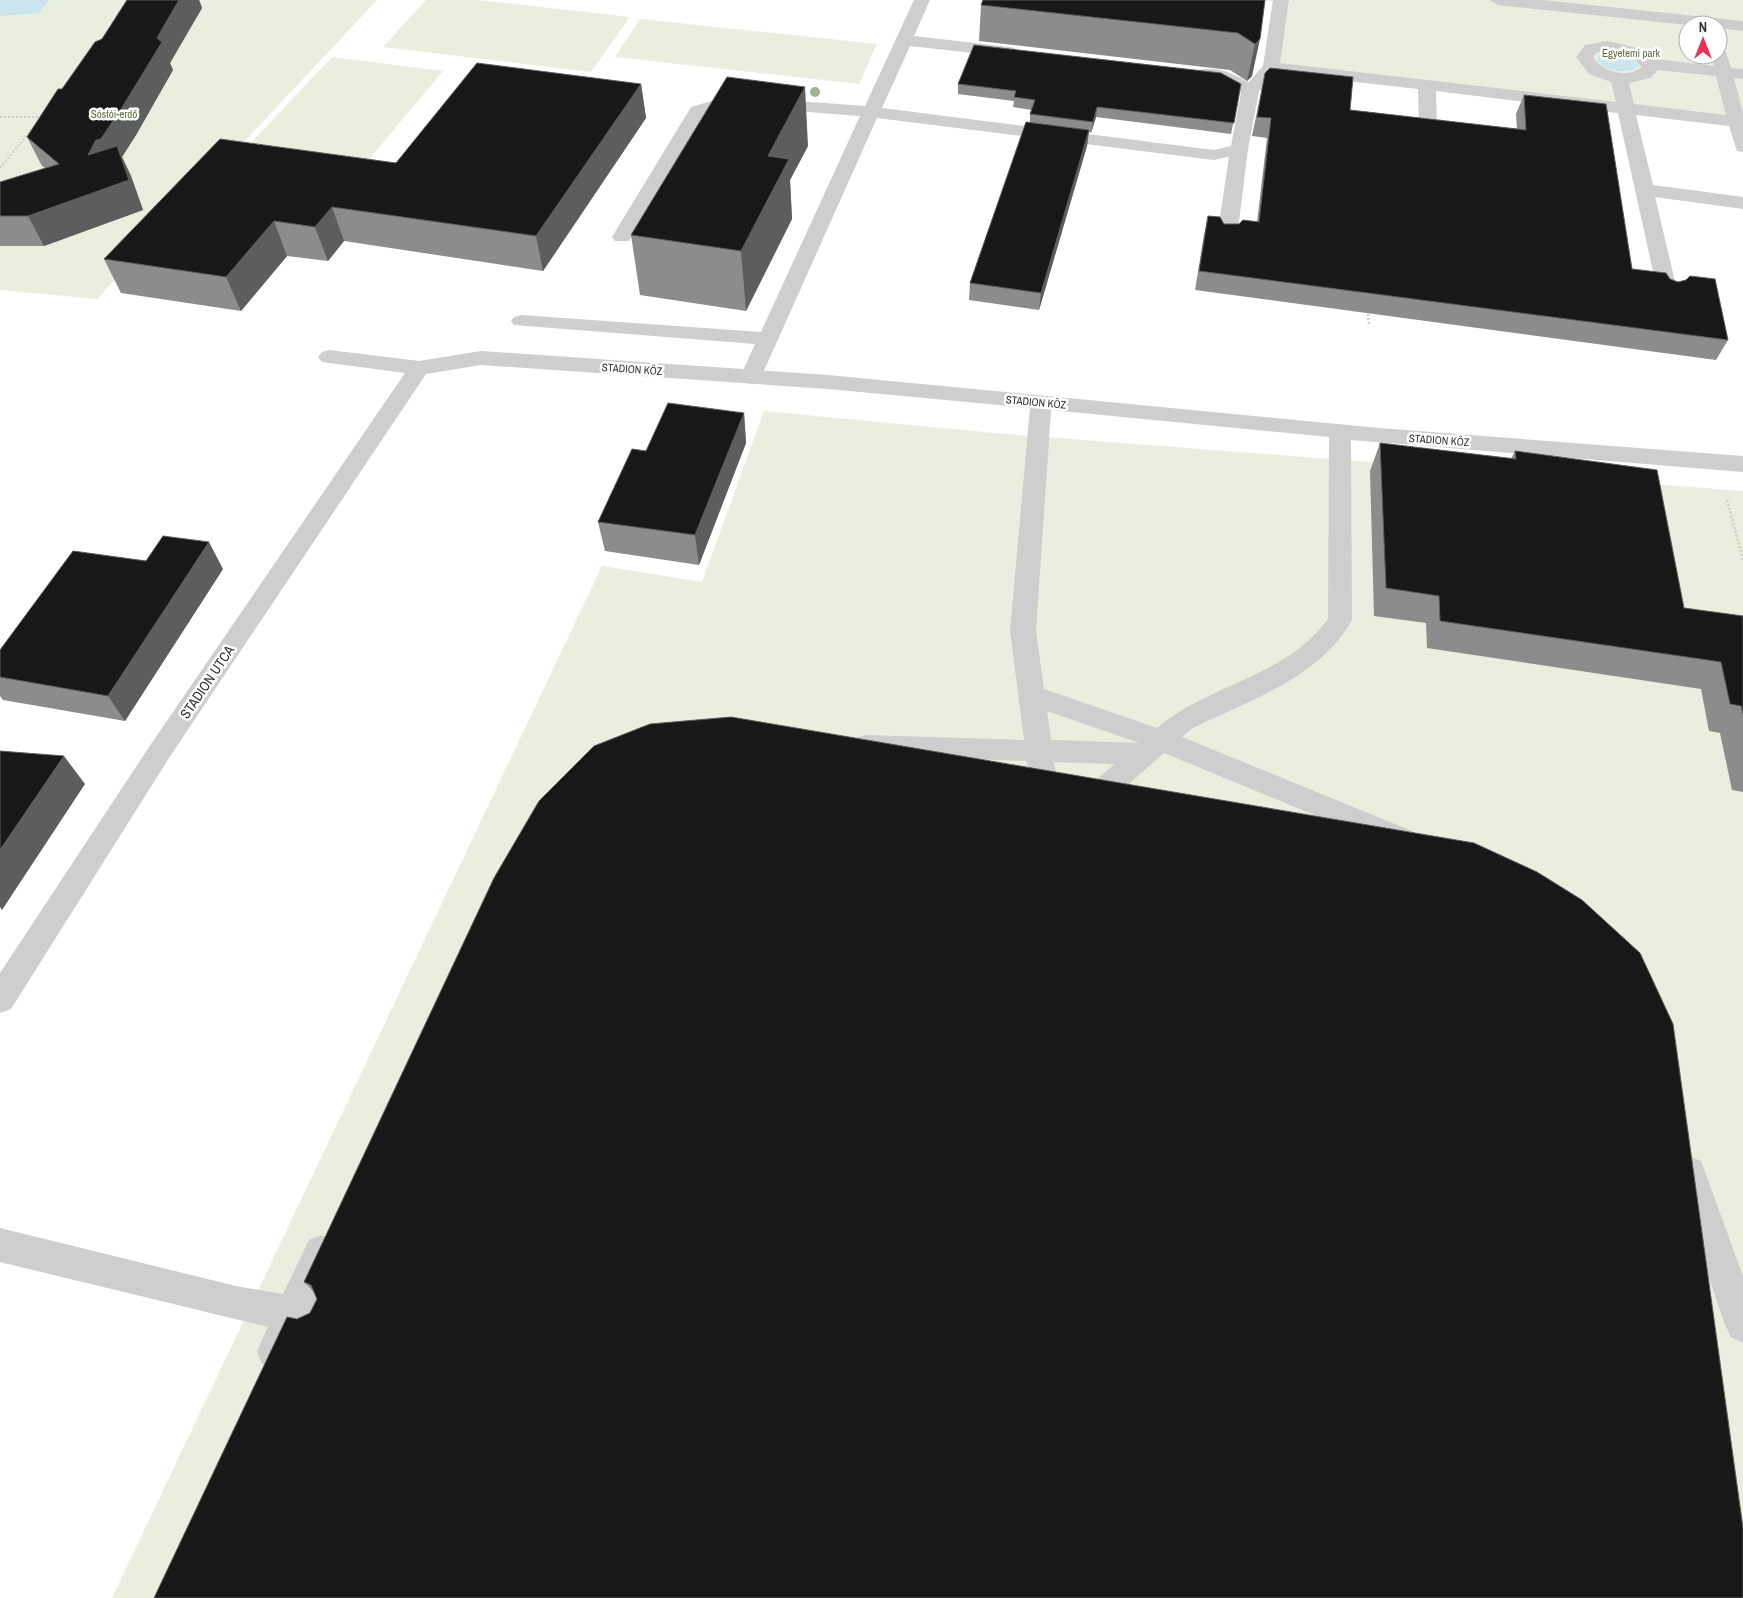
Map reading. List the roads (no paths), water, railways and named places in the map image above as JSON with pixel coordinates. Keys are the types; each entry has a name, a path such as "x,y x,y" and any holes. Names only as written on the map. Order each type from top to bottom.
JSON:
{"street":[{"path":"751,377 922,0"},
{"path":"1227,238 1239,148 1250,91 1271,67 1281,0"},
{"path":"1498,0 1594,5 1682,15"},
{"path":"1594,5 1608,46"},
{"path":"1728,23 1743,26"},
{"path":"903,40 1027,54"},
{"path":"1650,64 1650,69 1647,73 1630,78 1619,77 1598,72 1586,62 1584,57 1591,49 1608,46 1639,54 1650,64 1743,74"},
{"path":"1723,65 1739,122 1743,147"},
{"path":"1271,67 1739,122"},
{"path":"1187,72 1224,76 1250,91"},
{"path":"1619,77 1628,109 1668,294"},
{"path":"1427,86 1428,126"},
{"path":"622,237 697,111 728,101 872,112 1214,155 1239,148"},
{"path":"1646,190 1743,203"},
{"path":"521,321 768,339"},
{"name":"STADION KÖZ","path":"329,357 419,368 481,358 751,377 1340,432 1743,464"},
{"name":"STADION UTCA","path":"0,999 160,751 419,368"},
{"path":"1041,403 1023,631 1031,695 1029,785 1135,803"},
{"path":"1096,796 1182,722 1286,671 1328,637 1340,620 1340,432"},
{"path":"1031,695 1154,747 1426,851 1310,832"},
{"path":"976,776 842,749 1154,747"},
{"path":"1710,1317 1687,1158 1743,1326"},
{"path":"262,1376 307,1317 335,1223"},
{"path":"0,1245 236,1303 307,1317"}],"water":[{"path":"0,0 49,0 40,13 0,16"},
{"path":"1612,52 1631,56 1638,66 1628,71 1616,71 1605,67 1597,59 1601,53"}],"park label":[{"name":"Egyetemi park","path":"1631,53"},
{"name":"Sóstói-erdő","path":"114,114"}]}
